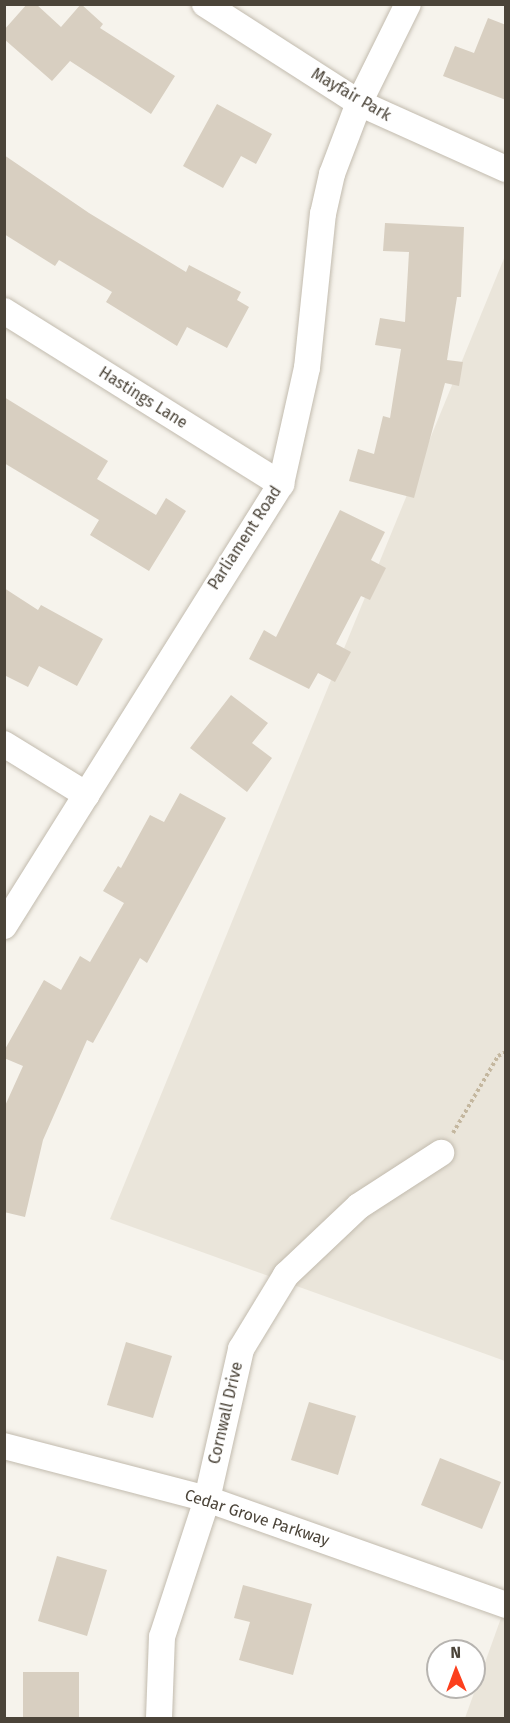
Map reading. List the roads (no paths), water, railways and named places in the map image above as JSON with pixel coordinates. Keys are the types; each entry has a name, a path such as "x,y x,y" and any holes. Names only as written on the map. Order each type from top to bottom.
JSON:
{"street":[{"name":"Mayfair Park","path":"205,4 359,103 506,169"},
{"name":"Parliament Road","path":"4,926 87,795 220,576 281,484 308,368 323,214 332,174 359,103 408,4"},
{"name":"Hastings Lane","path":"4,311 281,484"},
{"path":"4,744 87,795"},
{"name":"Cornwall Drive","path":"159,1719 162,1637 207,1499 241,1349 286,1275 359,1206 441,1153"},
{"name":"Cedar Grove Parkway","path":"4,1446 207,1499 506,1605"}]}
